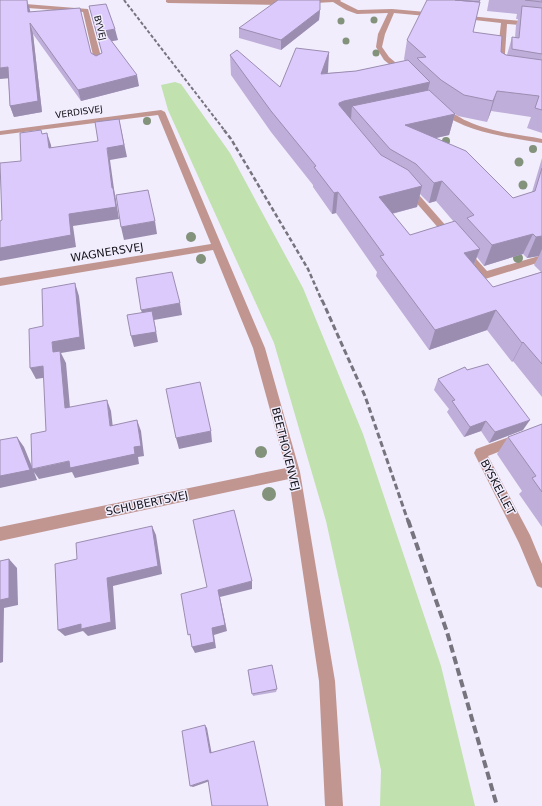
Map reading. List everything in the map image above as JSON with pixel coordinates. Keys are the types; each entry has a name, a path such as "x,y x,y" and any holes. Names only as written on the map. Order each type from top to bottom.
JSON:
{"street":[{"path":"168,1 281,3 335,0 348,10 357,12 392,11 542,25"},
{"name":"BYVEJ","path":"0,4 86,10 99,64"},
{"path":"392,11 379,46 384,54 409,79"},
{"path":"504,21 500,72 507,73"},
{"path":"435,104 451,118 469,126 542,142"},
{"name":"VERDISVEJ","path":"0,133 161,112"},
{"name":"BEETHOVENVEJ","path":"161,112 218,246 259,348 294,472 327,681 334,806"},
{"path":"401,184 408,188 485,275 539,259 542,262"},
{"name":"WAGNERSVEJ","path":"0,282 218,246"},
{"name":"BYSKELLET","path":"542,430 480,453 525,540 542,581"},
{"name":"SCHUBERTSVEJ","path":"0,534 294,472"}],"green space":[{"path":"175,82 181,84 230,153 303,288 363,434 441,666 475,806 380,806 381,770 326,521 274,343 168,110 161,85"}],"building":[{"path":"0,0 27,0 28,12 80,8 91,53 96,56 102,53 89,6 106,4 115,29 104,31 137,75 78,90 30,23 38,101 10,106 8,67 0,68"},
{"path":"278,0 320,0 320,10 281,40 239,28"},
{"path":"427,0 480,2 473,32 502,36 501,52 506,55 542,60 542,110 535,108 539,96 497,91 493,101 464,95 441,80 420,61 417,58 426,57 407,40"},
{"path":"455,0 480,0 479,2"},
{"path":"525,0 542,0 542,2"},
{"path":"522,6 542,8 542,54 512,49 512,37 519,38"},
{"path":"296,48 329,52 321,74 356,71 408,60 430,82 344,101 339,103 339,105 381,155 408,170 422,186 379,197 410,235 455,221 480,249 464,253 493,287 542,272 542,364 523,342 522,343 496,310 435,330 380,256 384,255 338,192 334,193 314,167 316,166 271,111 230,55 237,50 280,87"},
{"path":"429,90 455,114 405,125 466,151 513,198 535,191 542,168 542,236 536,237 533,234 492,245 467,218 474,215 442,181 434,183 416,164 390,149 352,106"},
{"path":"119,119 124,145 107,148 116,207 69,214 71,235 0,248 0,221 2,220 0,163 21,161 20,133 41,130 42,134 47,133 49,148 98,141 95,122"},
{"path":"148,190 155,221 121,227 116,195"},
{"path":"172,272 180,303 141,310 136,278"},
{"path":"75,283 80,337 52,342 53,352 60,351 65,408 107,400 110,426 137,420 141,446 134,447 135,454 70,468 69,461 32,469 31,434 46,431 43,366 30,368 29,329 43,326 42,289"},
{"path":"152,311 156,332 131,336 127,315"},
{"path":"488,364 530,420 495,432 486,421 470,427 452,401 455,400 438,379 465,367 467,370"},
{"path":"200,382 211,431 176,438 166,389"},
{"path":"542,424 542,492 532,478 536,476 508,437"},
{"path":"17,437 30,470 0,476 0,440"},
{"path":"234,510 252,581 218,590 225,625 212,628 214,642 192,647 190,634 188,635 181,594 207,587 193,520"},
{"path":"152,526 158,566 107,578 111,622 81,629 81,624 58,630 55,564 77,559 76,543"},
{"path":"9,559 9,598 0,600 0,561"},
{"path":"272,665 277,689 252,694 248,670"},
{"path":"205,725 210,753 254,741 268,806 212,806 208,780 190,786 182,731"}],"railway":[{"path":"124,0 225,131"},
{"path":"224,130 231,139 308,269 322,301"},
{"path":"322,300 365,396 408,521"},
{"path":"408,520 447,632 497,806"}]}
